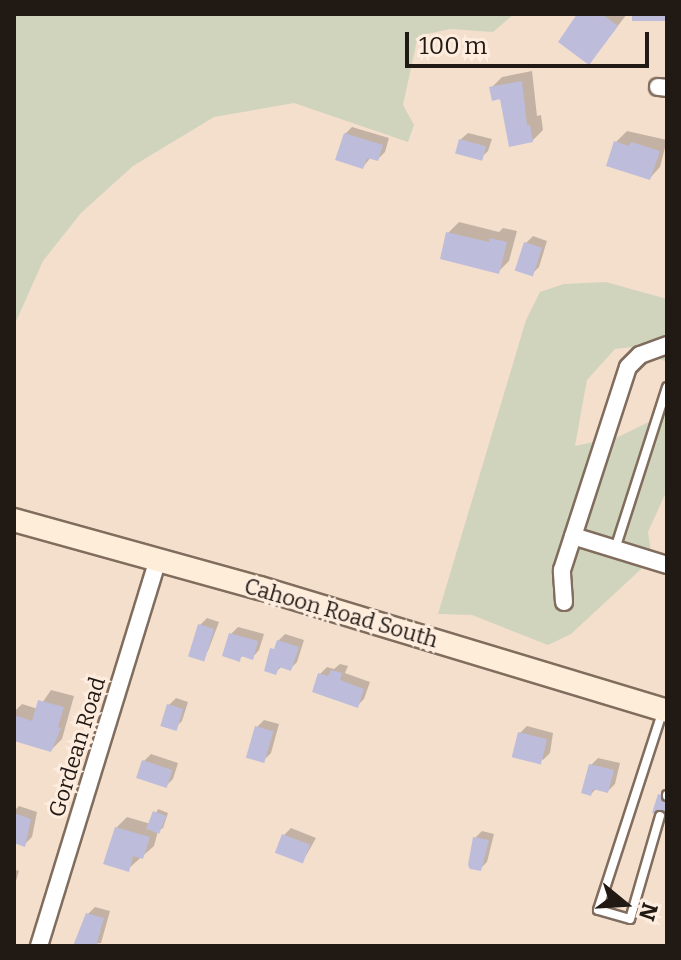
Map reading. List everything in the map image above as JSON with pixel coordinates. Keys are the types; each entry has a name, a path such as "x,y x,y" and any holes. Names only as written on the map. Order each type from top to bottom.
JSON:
{"main road":[{"name":"Cahoon Road South","path":"14,520 260,588 665,710"}],"street":[{"path":"564,602 562,570 628,367 640,355 667,345"},
{"path":"573,536 667,565"},
{"name":"Gordean Road","path":"39,946 157,562"}],"lane":[{"path":"615,549 667,387"},
{"path":"660,816 630,919 598,910 665,710"}],"green space":[{"path":"14,14 514,14 493,32 450,29 418,36 403,105 414,125 408,142 294,103 214,117 133,166 81,213 43,261 14,326"},
{"path":"606,282 667,299 667,362 633,347 615,349 587,380 575,446 618,437 667,413 667,490 648,532 652,559 571,634 548,645 472,615 438,614 526,320 540,292 564,284"}],"building":[{"path":"577,14 602,14 618,26 589,65 558,42"},
{"path":"632,14 667,14 667,21 632,21"},
{"path":"522,81 527,125 530,125 533,142 509,147 500,99 492,101 489,87"},
{"path":"344,133 383,145 378,161 367,158 363,169 335,160"},
{"path":"459,139 486,146 482,161 455,153"},
{"path":"614,141 629,146 631,142 660,151 650,180 606,166"},
{"path":"446,232 489,242 490,238 507,242 499,274 440,259"},
{"path":"524,242 542,248 533,276 515,271"},
{"path":"198,624 214,629 204,661 188,657"},
{"path":"229,633 258,641 253,660 241,656 240,662 222,656"},
{"path":"277,640 299,647 291,671 279,667 276,675 264,671 270,648 274,649"},
{"path":"331,670 342,673 340,680 364,689 358,708 312,692 318,673 328,676"},
{"path":"38,700 64,707 58,727 61,728 51,752 14,741 14,715 32,721"},
{"path":"167,704 183,709 177,731 160,726"},
{"path":"255,726 273,731 264,763 246,758"},
{"path":"518,732 547,739 541,764 512,757"},
{"path":"142,760 172,770 167,788 136,778"},
{"path":"589,764 614,770 608,793 593,789 591,796 581,793"},
{"path":"658,794 667,796 667,818 652,813"},
{"path":"153,811 166,816 159,834 146,829"},
{"path":"14,813 31,819 25,847 14,843"},
{"path":"115,827 150,837 143,859 133,856 129,872 103,864"},
{"path":"282,834 310,845 303,863 275,853"},
{"path":"473,837 489,840 481,871 470,869 468,865"},
{"path":"86,913 104,918 96,946 73,946"}]}
